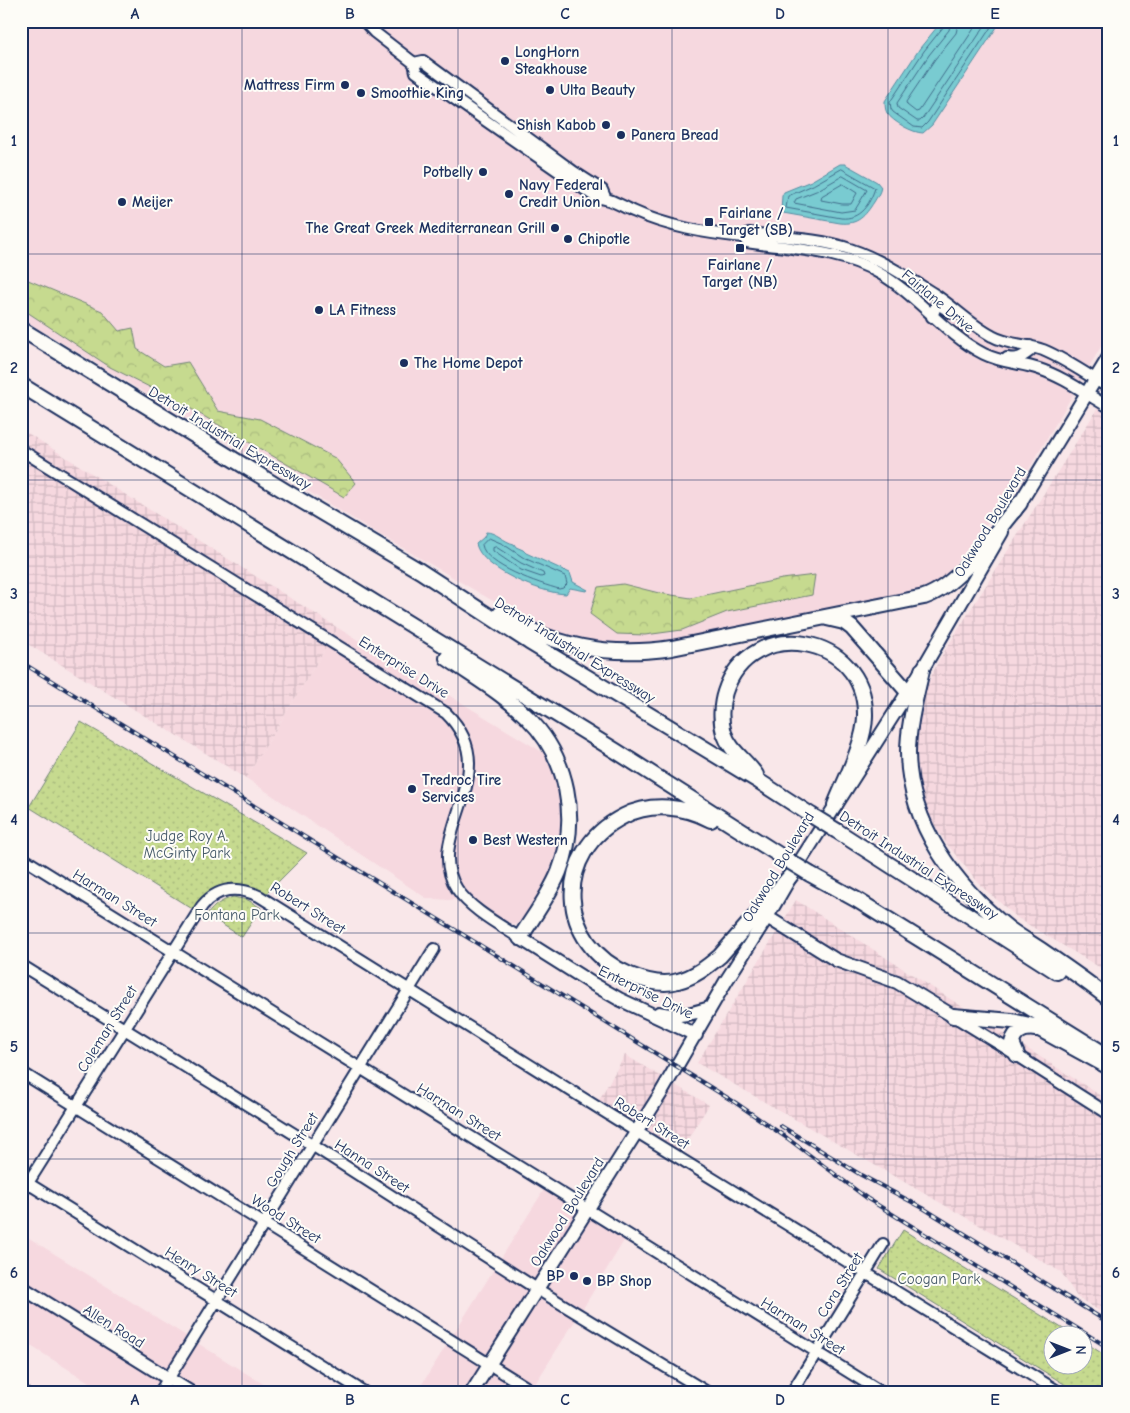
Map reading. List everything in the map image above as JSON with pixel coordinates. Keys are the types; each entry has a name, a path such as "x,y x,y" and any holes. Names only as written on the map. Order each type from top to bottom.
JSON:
{"highway":[{"name":"Detroit Industrial Expressway","path":"21,329 760,782 1109,1004"},
{"path":"21,385 1109,1057"},
{"path":"420,572 534,632 571,644 606,650 646,651 672,648 924,597 940,590 963,571 1020,503"},
{"path":"358,593 387,617 514,705 539,730 557,758 566,783 569,803 570,823 567,843 559,872 552,887 520,938"},
{"path":"824,618 839,620 852,628 908,691"},
{"path":"760,782 756,773 738,755 724,733 722,708 726,689 739,667 753,654 764,648 790,642 813,645 833,654 847,666 858,682 864,700 865,717 862,736 835,805"},
{"path":"922,670 910,729 908,763 916,803 934,843 964,885 980,903 1010,929 1084,979 1109,999"},
{"path":"759,842 732,831 700,814 669,807 649,807 611,822 596,835 575,871 572,892 573,911 582,933 593,949 608,964 625,973 642,980 660,983 677,982 706,968 720,956 792,874"},
{"path":"953,1016 1012,1021 1042,1030 1109,1067"},
{"path":"1016,1055 1012,1043 1016,1034 1027,1028 1042,1030"}],"main road":[{"name":"Oakwood Boulevard","path":"472,1392 637,1132 792,874 922,670 1020,503 1109,357"},
{"path":"767,917 836,960 897,982 953,1016"},
{"name":"Enterprise Drive","path":"520,938 619,999 696,1035"},
{"path":"636,1006 677,1016 710,1008"},
{"name":"Allen Road","path":"21,1287 190,1392"}],"street":[{"name":"Fairlane Drive","path":"364,21 384,40 414,63 422,61 574,172 602,190 605,198 637,213 673,226 743,237 747,242 850,259 880,273 906,292 932,317 966,344 997,359 1054,374 1109,407"},
{"name":"Fairlane Drive","path":"743,237 749,233 849,248 894,269 942,299 994,338 1030,346 1055,356 1109,388"},
{"path":"932,317 936,306 941,306 968,326 980,329"},
{"path":"966,344 1013,359 1023,357 1030,351 1030,346"},
{"name":"Enterprise Drive","path":"21,450 446,713 462,734 468,748 469,761 468,780 449,849 450,876 457,890 466,900 520,938"},
{"name":"Harman Street","path":"21,857 881,1392"},
{"name":"Robert Street","path":"226,890 241,889 260,896 637,1132 1059,1392"},
{"name":"Coleman Street","path":"21,1194 24,1181 77,1107 172,952 208,899 226,890"},
{"name":"Gough Street","path":"160,1392 434,949"},
{"name":"Hanna Street","path":"21,965 537,1289 707,1392"},
{"path":"953,1016 1109,1114"},
{"name":"Wood Street","path":"21,1072 534,1392"},
{"name":"Henry Street","path":"24,1181 364,1392"},
{"name":"Cora Street","path":"792,1392 883,1244"}],"shaded area":[{"path":"21,21 1109,21 1109,333 1022,481 947,574 934,585 912,593 661,645 634,647 579,640 554,633 529,622 367,527 21,318"},
{"path":"1099,406 1109,411 1109,973 1019,919 981,886 946,843 930,818 919,785 913,751 917,717 926,687 939,660"},
{"path":"21,429 338,628 246,778 21,640"},
{"path":"338,628 544,753 558,783 563,816 560,845 551,873 522,919 516,925 502,920 473,898 448,900 426,898 246,778"},
{"path":"796,900 1109,1101 1109,1317 1077,1297 1061,1272 697,1063"},
{"path":"625,1055 709,1105 677,1156 596,1105"},
{"path":"547,1185 628,1234 585,1305 530,1392 417,1392"},
{"path":"21,1233 276,1392 105,1392 21,1340"}],"green space":[{"path":"21,277 102,311 119,331 133,328 137,349 164,366 188,362 218,411 260,419 335,458 356,483 344,497 179,402 110,367 21,308"},
{"path":"815,575 812,595 727,612 682,630 645,635 617,634 590,614 598,587 623,584 659,593 691,598 782,579"},
{"name":"Judge Roy A. McGinty Park","path":"81,722 307,853 266,894 249,886 223,886 210,892 194,910 29,807"},
{"name":"Fontana Park","path":"233,897 248,900 261,908 242,937 207,915 218,904"},
{"name":"Coogan Park","path":"903,1230 1058,1326 1042,1326 1042,1370 879,1269"},
{"name":"Coogan Park","path":"1092,1347 1109,1358 1109,1388 1107,1392 1077,1392 1051,1376 1092,1376"}],"water":[{"path":"942,21 1001,21 932,125 923,133 919,133 894,120 887,113 885,101 920,48"},
{"path":"840,164 845,164 877,182 881,187 874,202 860,218 852,223 840,223 783,213 781,211 784,192 811,181"},
{"path":"486,532 570,573 573,582 588,590 570,588 566,594 555,593 528,585 501,571 489,563 481,554 476,544 484,537"}],"railway":[{"path":"21,662 736,1103 787,1138 868,1199 1109,1348"},
{"path":"781,1126 861,1175 923,1208 1109,1323"}],"place":[{"name":"LongHorn Steakhouse","path":"505,61"},
{"name":"Mattress Firm","path":"345,85"},
{"name":"Ulta Beauty","path":"550,90"},
{"name":"Smoothie King","path":"361,93"},
{"name":"Shish Kabob","path":"606,125"},
{"name":"Panera Bread","path":"621,135"},
{"name":"Potbelly","path":"483,172"},
{"name":"Navy Federal Credit Union","path":"509,194"},
{"name":"Meijer","path":"122,202"},
{"name":"Fairlane / Target (SB)","path":"709,222"},
{"name":"The Great Greek Mediterranean Grill","path":"555,228"},
{"name":"Chipotle","path":"568,239"},
{"name":"Fairlane / Target (NB)","path":"740,248"},
{"name":"LA Fitness","path":"319,310"},
{"name":"The Home Depot","path":"404,363"},
{"name":"Tredroc Tire Services","path":"412,789"},
{"name":"Best Western","path":"473,840"},
{"name":"BP","path":"574,1276"},
{"name":"BP Shop","path":"587,1281"}]}
